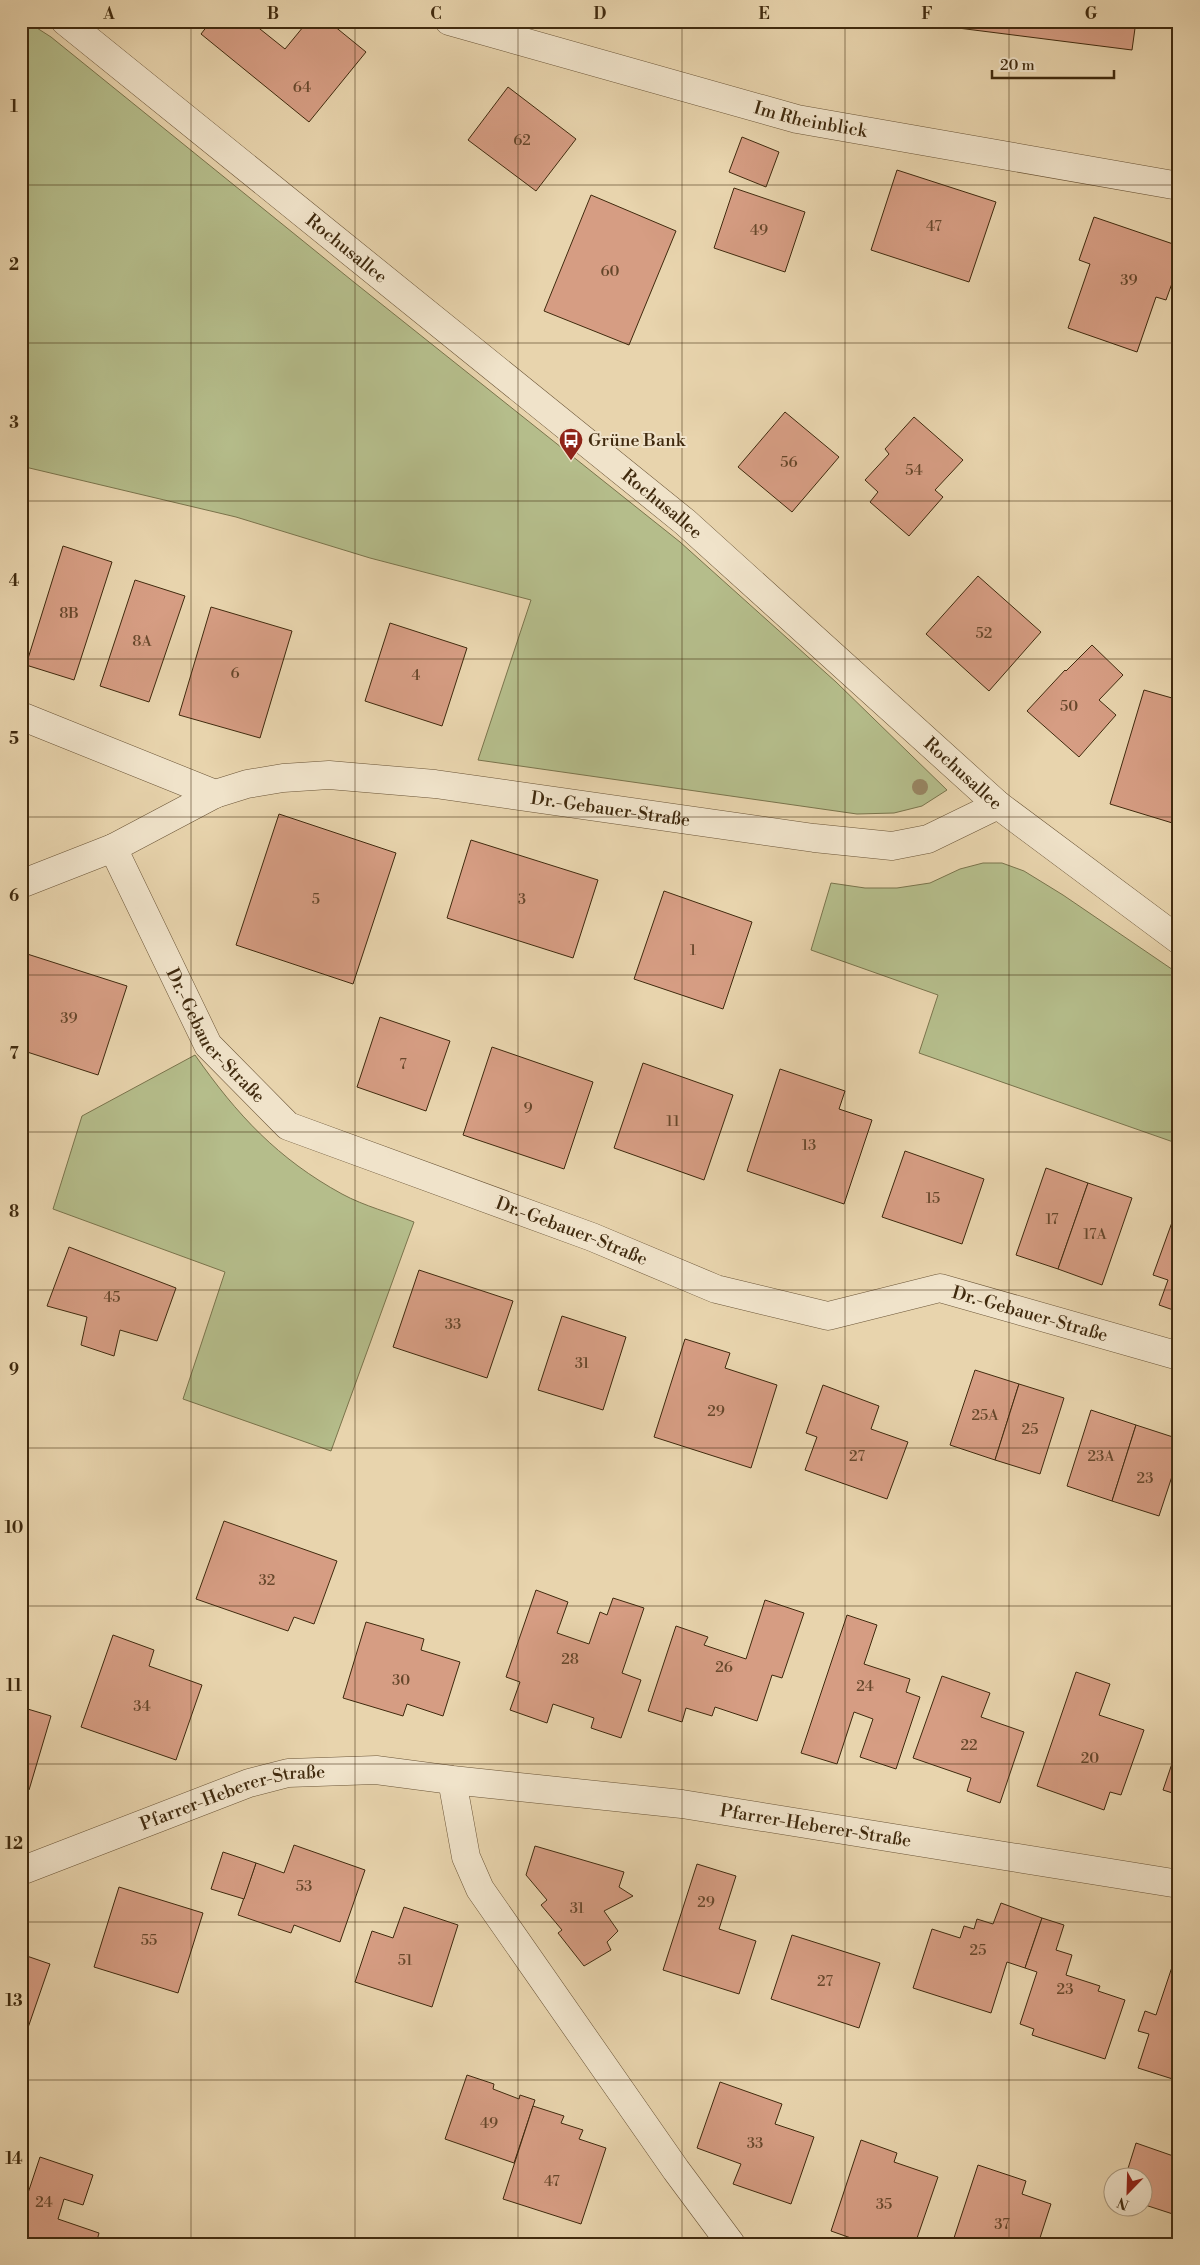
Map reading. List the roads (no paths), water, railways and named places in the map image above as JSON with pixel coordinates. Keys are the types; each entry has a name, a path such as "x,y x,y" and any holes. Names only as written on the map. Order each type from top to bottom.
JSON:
{"street":[{"name":"Rochusallee","path":"64,21 685,522 998,805 1179,940"},
{"name":"Im Rheinblick","path":"449,21 797,119 1179,186"},
{"path":"21,716 215,794"},
{"name":"Dr.-Gebauer-Straße","path":"21,884 113,848 215,794 247,784 282,778 329,775 436,784 814,838 892,846 928,840 998,805"},
{"name":"Dr.-Gebauer-Straße","path":"113,848 208,1045 288,1126 592,1237 716,1289 828,1316 940,1288 1179,1356"},
{"name":"Pfarrer-Heberer-Straße","path":"21,1871 249,1783 288,1773 376,1770 452,1780 682,1804 1179,1884"},
{"path":"452,1780 466,1857 480,1889 676,2170 731,2244"}],"place":[{"name":"Grüne Bank","path":"571,461"}]}
